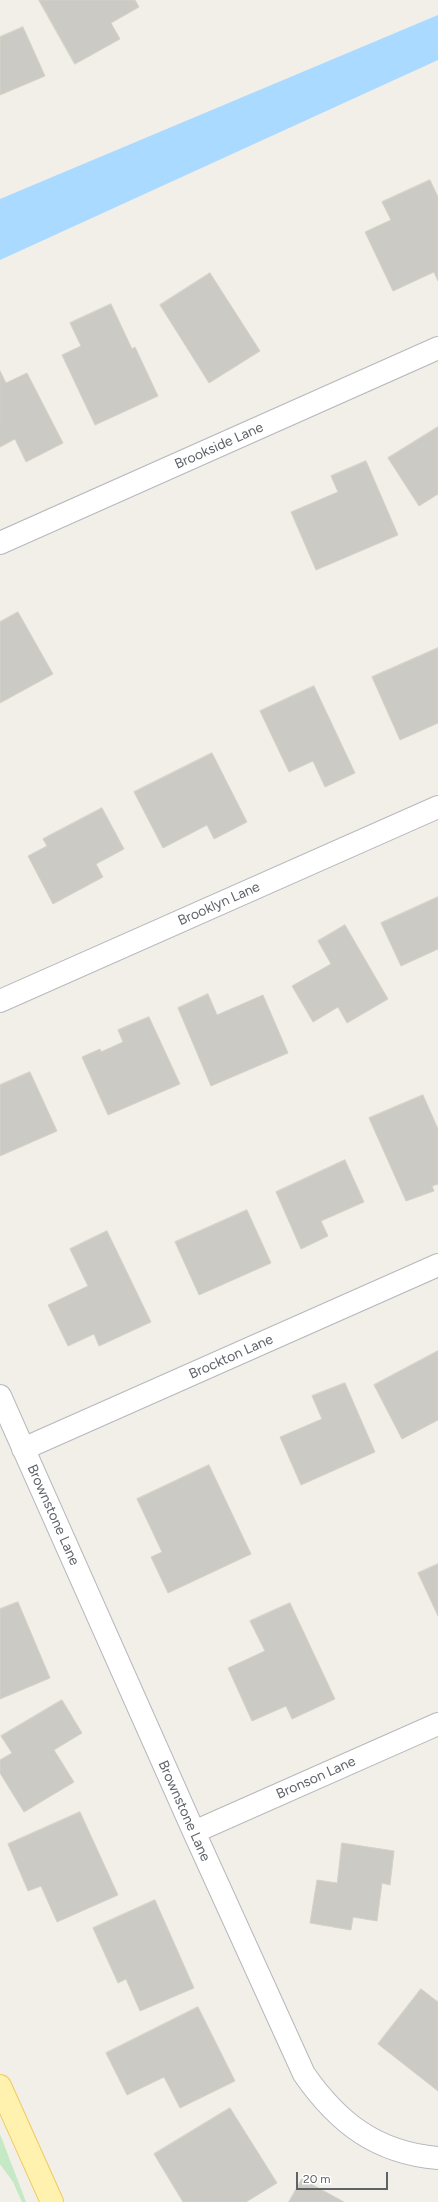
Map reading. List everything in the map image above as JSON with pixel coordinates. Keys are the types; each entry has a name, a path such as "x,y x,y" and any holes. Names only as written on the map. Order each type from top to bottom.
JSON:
{"main road":[{"path":"0,2086 52,2202"}],"street":[{"name":"Brookside Lane","path":"0,543 438,348"},
{"name":"Brooklyn Lane","path":"0,1001 438,807"},
{"name":"Brockton Lane","path":"23,1449 438,1265"},
{"name":"Brownstone Lane","path":"0,1396 294,2057 316,2091 344,2122 363,2135 403,2153 438,2158"},
{"name":"Bronson Lane","path":"194,1832 438,1724"}],"green space":[{"path":"0,2134 26,2202 22,2202 13,2182 0,2164"}],"water":[{"path":"438,15 438,60 0,260 0,199"}],"building":[{"path":"39,0 135,0 139,7 111,23 120,39 75,64"},
{"path":"23,27 45,76 0,95 0,37"},
{"path":"430,180 438,197 438,281 434,272 393,291 365,232 391,220 382,202"},
{"path":"210,273 260,351 209,383 160,305"},
{"path":"111,304 132,349 135,347 158,396 95,425 62,355 81,346 70,323"},
{"path":"0,371 6,383 27,373 63,443 26,462 15,439 0,447"},
{"path":"438,427 438,494 419,506 388,458"},
{"path":"366,461 398,535 316,570 291,512 338,492 331,476"},
{"path":"18,612 53,674 0,703 0,622"},
{"path":"438,648 438,723 400,740 372,677"},
{"path":"314,686 355,773 325,787 313,761 289,772 260,711"},
{"path":"212,753 247,822 214,839 207,825 163,848 134,792"},
{"path":"102,808 124,849 96,864 103,877 53,904 28,856 47,846 43,839"},
{"path":"438,897 438,949 401,966 381,923"},
{"path":"345,925 388,999 347,1023 338,1007 313,1022 292,986 331,964 318,941"},
{"path":"208,994 217,1015 263,995 288,1053 211,1086 178,1008"},
{"path":"149,1017 180,1084 108,1115 82,1057 100,1049 101,1052 123,1042 118,1030"},
{"path":"30,1072 57,1131 0,1156 0,1085"},
{"path":"423,1095 438,1129 438,1184 432,1186 434,1191 406,1201 369,1118"},
{"path":"345,1160 364,1202 321,1221 328,1236 301,1249 276,1192"},
{"path":"247,1210 271,1263 199,1295 175,1242"},
{"path":"107,1231 151,1322 99,1346 94,1334 68,1346 48,1305 88,1286 70,1249"},
{"path":"438,1351 438,1420 402,1439 374,1385"},
{"path":"345,1383 375,1452 301,1485 280,1437 322,1419 312,1396"},
{"path":"209,1465 251,1554 168,1593 151,1557 162,1552 137,1499"},
{"path":"438,1564 438,1616 418,1573"},
{"path":"18,1602 50,1678 0,1699 0,1609"},
{"path":"290,1603 335,1699 292,1719 286,1706 252,1721 228,1668 265,1651 250,1621"},
{"path":"62,1700 82,1733 54,1750 74,1782 24,1812 0,1773 0,1760 12,1753 1,1736"},
{"path":"80,1812 118,1895 57,1922 41,1886 28,1891 8,1844"},
{"path":"342,1843 394,1851 390,1885 382,1883 377,1921 353,1917 351,1930 310,1923 317,1880 337,1883"},
{"path":"155,1900 194,1988 140,2011 126,1979 118,1983 93,1928"},
{"path":"421,1989 438,2002 438,2091 378,2044"},
{"path":"198,2007 235,2081 180,2108 164,2077 127,2095 106,2053"},
{"path":"230,2108 277,2183 246,2202 183,2202 154,2154"},
{"path":"302,2179 344,2202 289,2202"}]}
